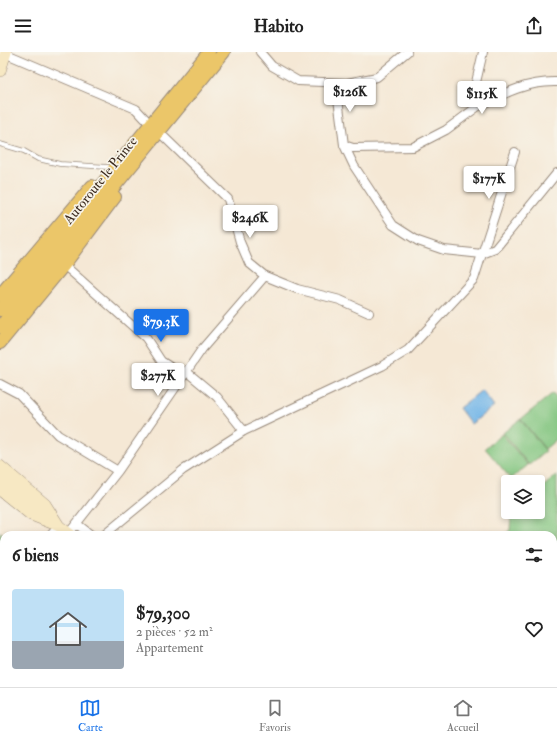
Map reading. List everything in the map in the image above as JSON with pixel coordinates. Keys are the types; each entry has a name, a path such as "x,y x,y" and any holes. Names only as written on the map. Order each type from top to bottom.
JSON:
{"main road":[{"path":"0,71 5,52"},
{"name":"Autoroute le Prince","path":"0,327 58,256 209,52"},
{"name":"Autoroute le Prince","path":"154,128 224,52"},
{"path":"0,295 108,167 154,128"},
{"path":"0,343 58,256 128,179 154,128"},
{"name":"Autoroute le Prince","path":"0,310 58,256"},
{"path":"0,466 45,504 60,526"},
{"path":"0,477 66,531"},
{"path":"0,490 31,515 60,526"}],"street":[{"path":"5,52 136,109 228,199 240,242 249,263 264,276 297,289 340,300 369,313"},
{"path":"260,52 272,66 298,81 336,83 347,83 377,77 407,52"},
{"path":"477,107 474,91 483,52"},
{"path":"344,145 353,148 413,147 446,130 477,107 513,89 545,82 557,82"},
{"path":"336,83 344,145 354,166 393,225 418,241 444,250 482,254 495,249 557,173"},
{"path":"109,531 183,470 244,431 382,366 408,350 474,279 516,152"},
{"path":"58,256 146,338 161,361 178,372 187,372 217,397 244,431"},
{"path":"72,531 118,471 202,349 264,276"},
{"path":"0,384 19,394 58,435 118,471"},
{"path":"77,524 86,531"},
{"path":"55,531 60,526"}],"lane":[{"path":"0,144 24,151 38,159 60,164 108,167"}],"green space":[{"path":"553,393 557,398 557,439 545,449 521,419"},
{"path":"520,419 546,451 529,465 503,433"},
{"path":"502,434 528,465 516,475 508,475 485,448"},
{"path":"557,475 557,531 509,531 511,519 545,519 545,485"}],"water":[{"path":"482,390 494,406 471,424 459,408"}]}
